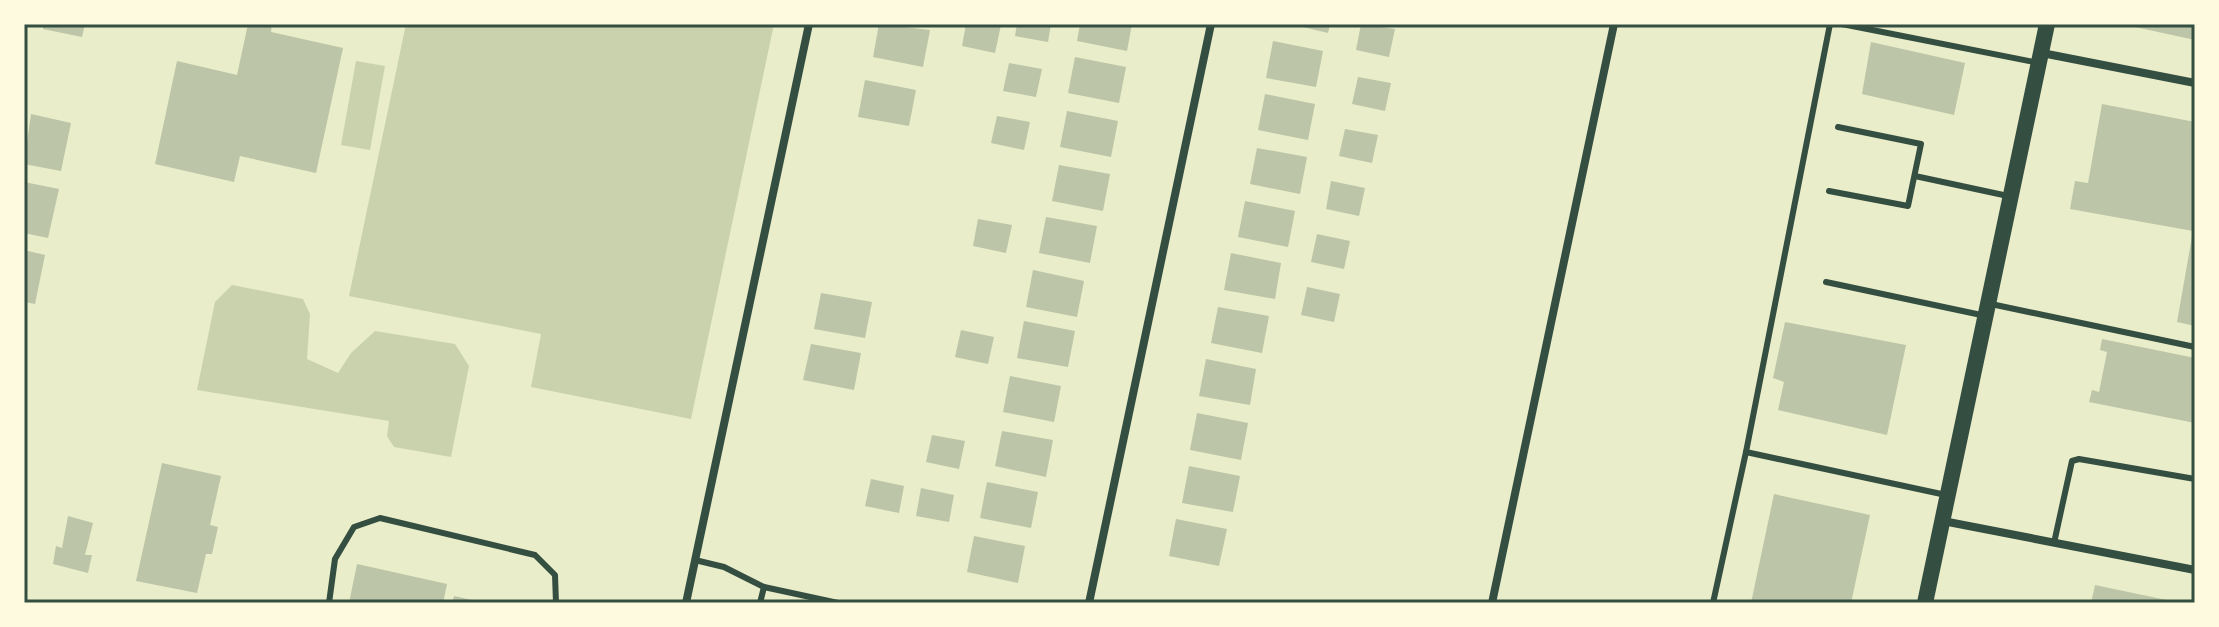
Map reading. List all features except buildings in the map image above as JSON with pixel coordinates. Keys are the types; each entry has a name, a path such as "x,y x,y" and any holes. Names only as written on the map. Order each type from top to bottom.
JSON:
{"main road":[{"path":"1925,603 2047,24"}],"street":[{"path":"686,603 809,24"},
{"path":"1089,603 1211,24"},
{"path":"1492,603 1614,24"},
{"path":"2040,58 2195,83"},
{"path":"1943,521 2195,570"}],"lane":[{"path":"1713,603 1746,452 1830,24"},
{"path":"1842,24 2040,58"},
{"path":"1829,191 1908,206 1921,144 1838,127"},
{"path":"1915,176 2011,196"},
{"path":"1826,282 2195,347"},
{"path":"1746,452 1948,495"},
{"path":"2054,543 2072,461 2079,459 2195,479"},
{"path":"329,603 335,559 354,527 380,518 535,555 555,575 556,603"},
{"path":"695,560 724,567 764,587 838,603"},
{"path":"760,603 764,587"}],"green space":[{"path":"406,24 774,24 691,419 531,387 541,334 349,296"},
{"path":"356,61 385,66 370,150 341,145"},
{"path":"232,285 303,299 310,314 307,359 338,373 351,353 375,331 455,344 469,366 451,457 394,447 387,436 389,421 197,390 215,302"}]}
